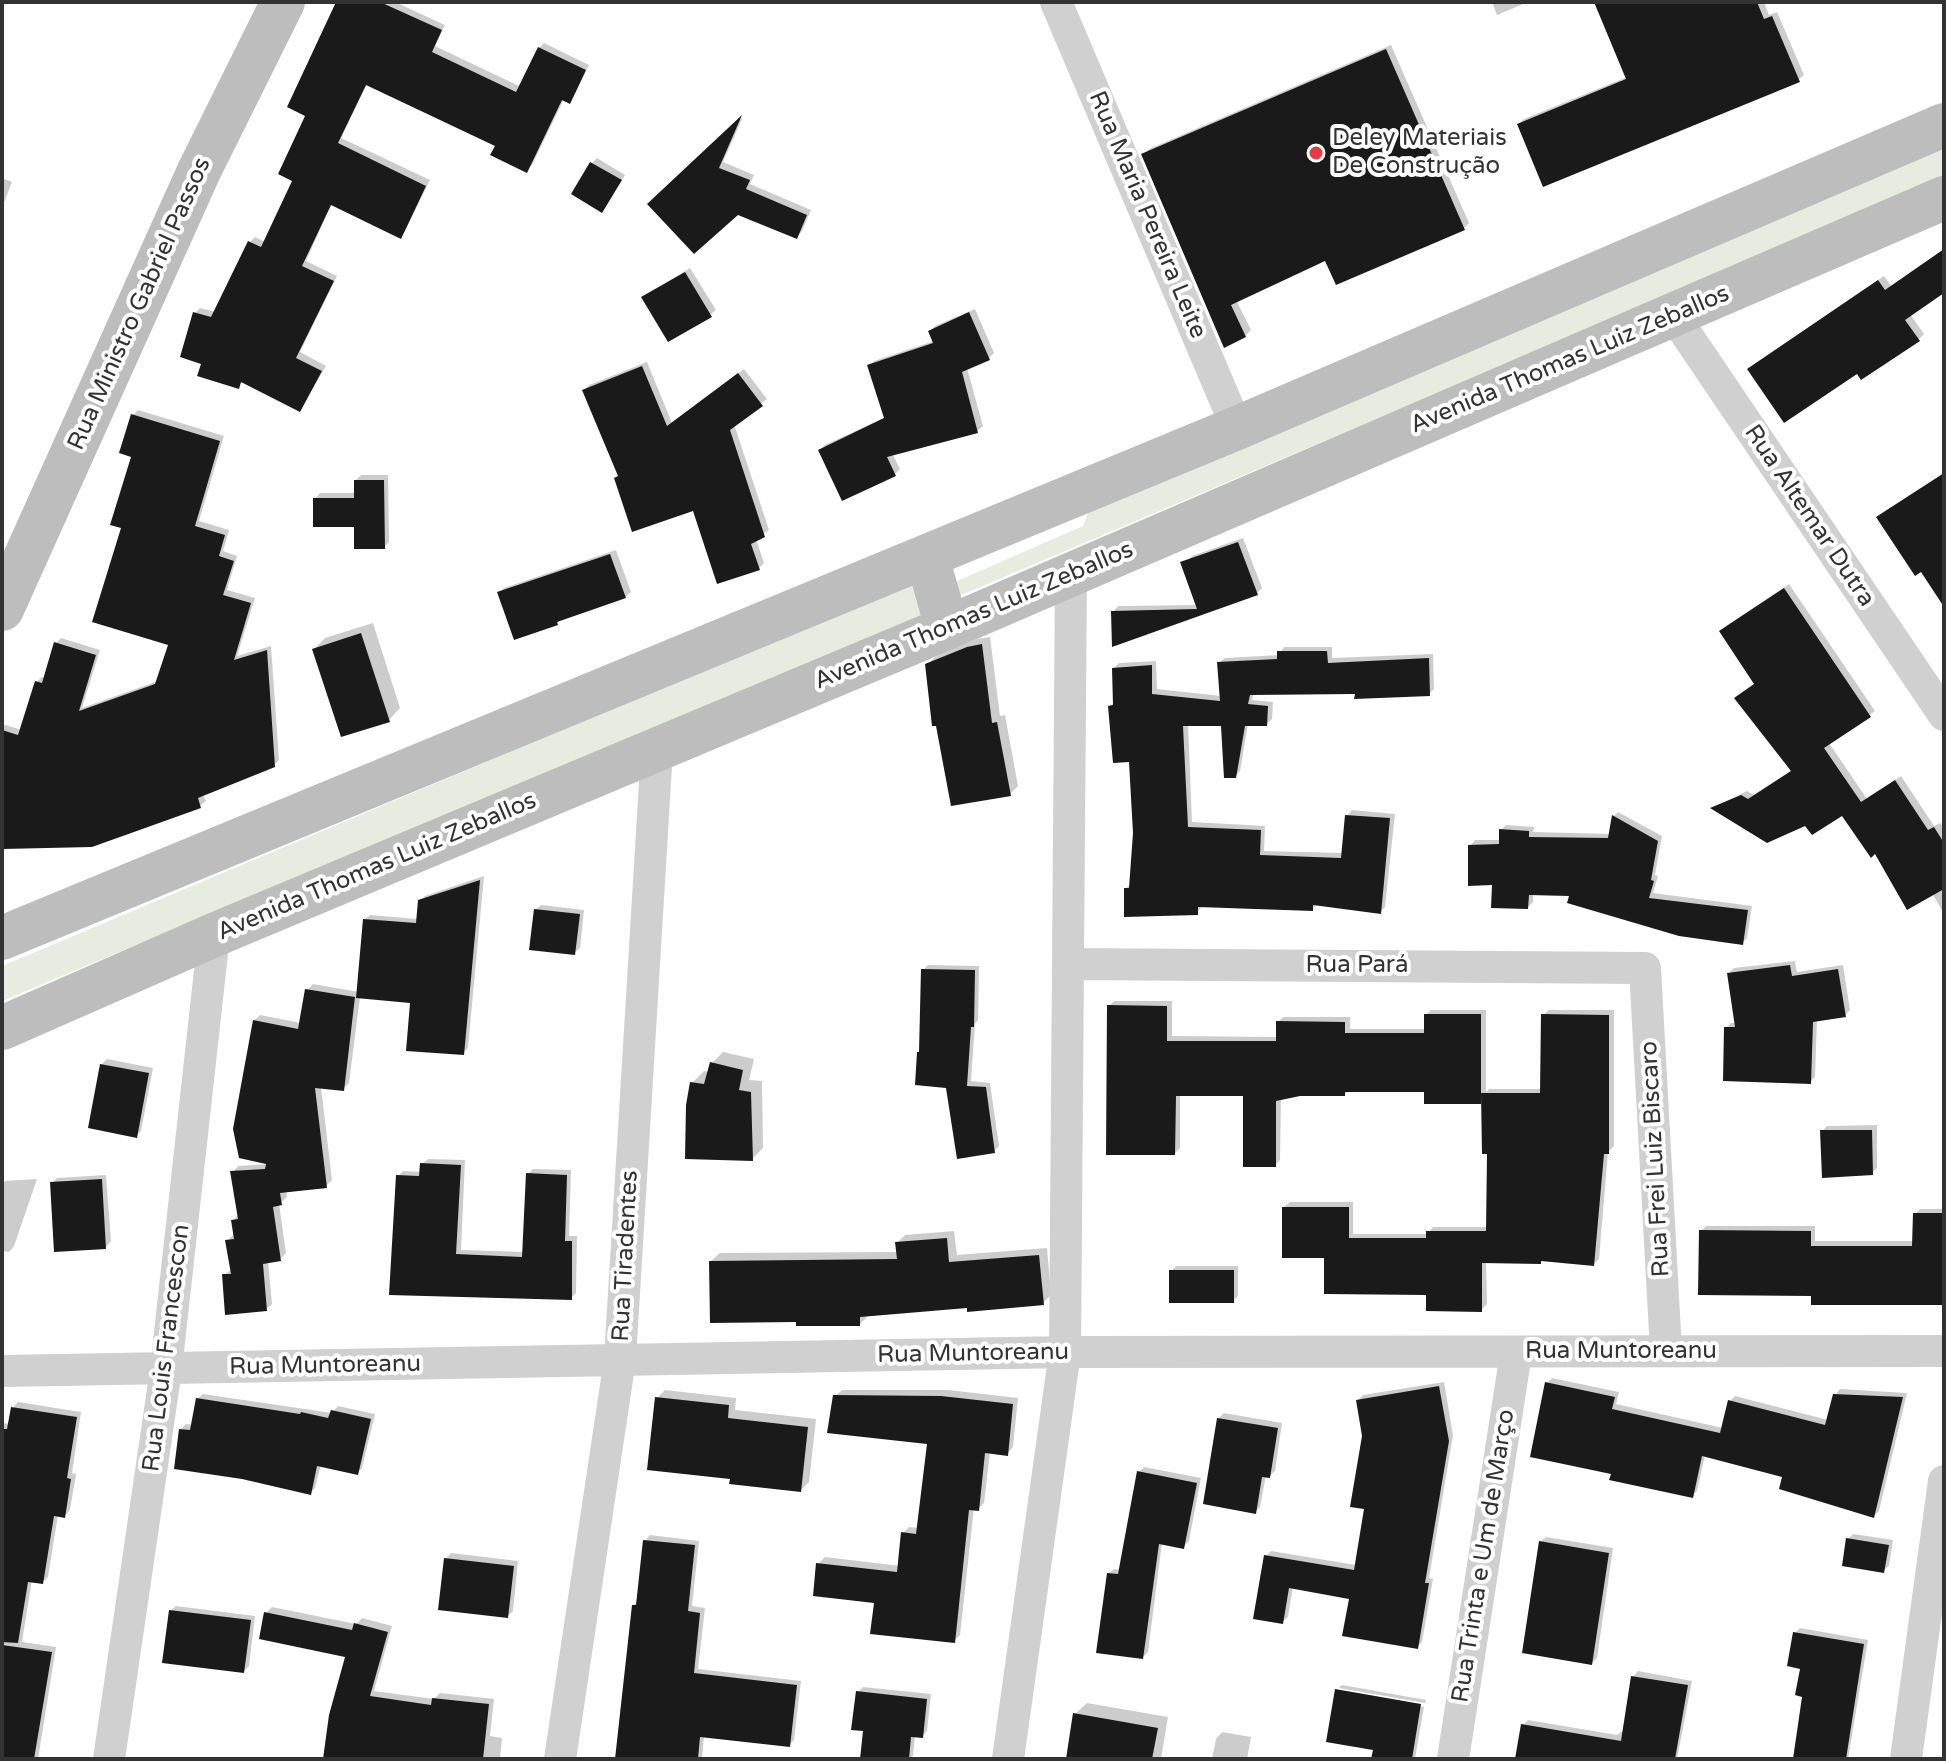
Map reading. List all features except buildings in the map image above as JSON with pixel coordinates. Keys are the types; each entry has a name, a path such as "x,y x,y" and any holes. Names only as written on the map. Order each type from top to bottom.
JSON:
{"main road":[{"name":"Rua Ministro Gabriel Passos","path":"2,609 199,171 283,2"},
{"path":"2,938 1237,428 1944,125"},
{"name":"Avenida Thomas Luiz Zeballos","path":"2,1028 214,935 947,628 1944,198"},
{"path":"927,557 947,628"}],"street":[{"name":"Rua Maria Pereira Leite","path":"1056,2 1237,428"},
{"name":"Rua Altemar Dutra","path":"1674,316 1944,715"},
{"path":"1008,1759 1065,1352 1071,574"},
{"name":"Rua Tiradentes","path":"560,1759 620,1359 657,750"},
{"name":"Rua Louis Francescon","path":"109,1759 166,1369 214,935"},
{"name":"Rua Pará","path":"1069,964 1645,968"},
{"name":"Rua Frei Luiz Biscaro","path":"1645,968 1666,1351"},
{"name":"Rua Muntoreanu","path":"2,1371 1065,1352 1944,1351"},
{"name":"Rua Trinta e Um de Março","path":"1453,1759 1516,1353"},
{"path":"1906,1759 1944,1481"}],"shaded area":[{"path":"1944,147 1944,178 959,596 957,581 1083,526 1090,508"},
{"path":"911,583 921,617 2,1001 2,966"}],"place":[{"name":"Deley Materiais De Construção","path":"1316,153"}]}
